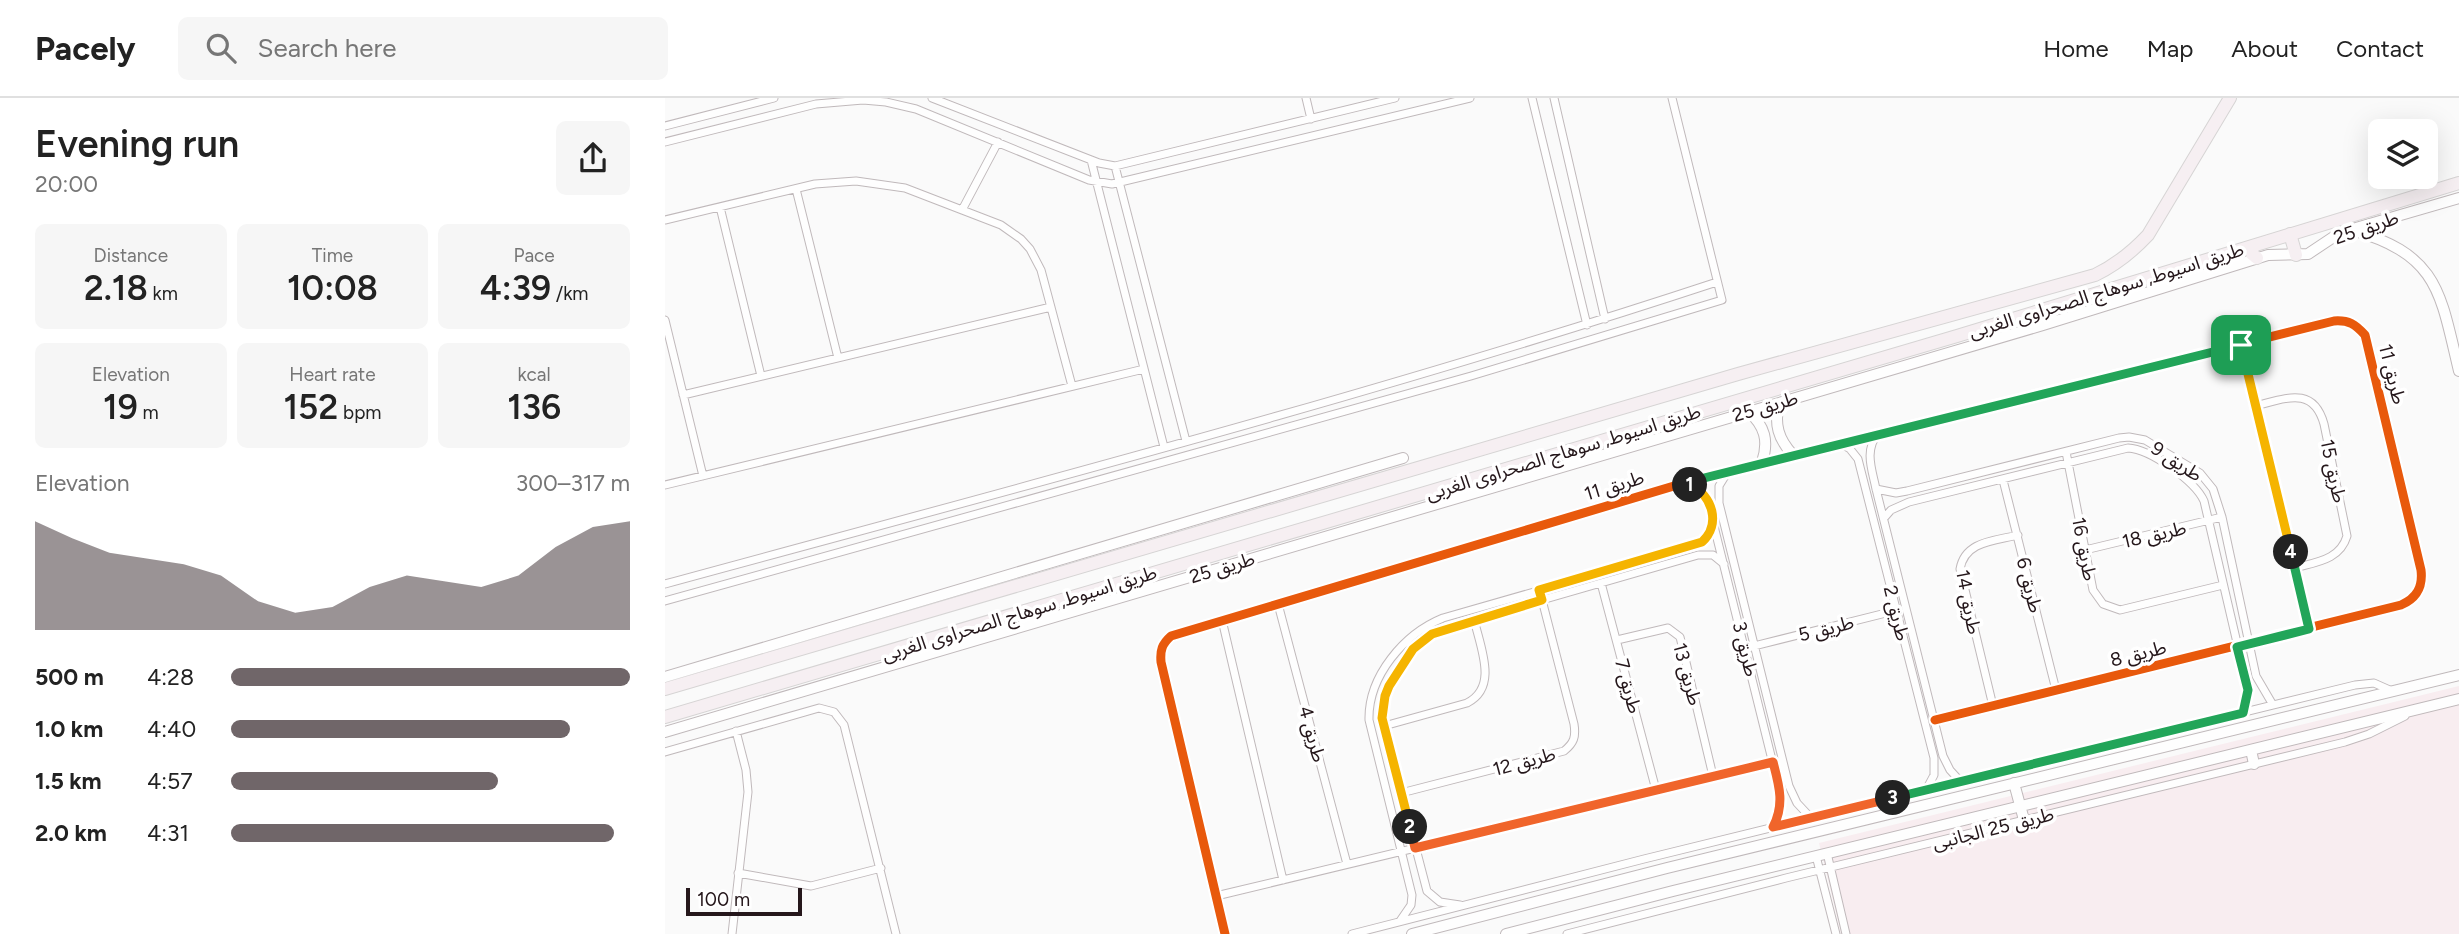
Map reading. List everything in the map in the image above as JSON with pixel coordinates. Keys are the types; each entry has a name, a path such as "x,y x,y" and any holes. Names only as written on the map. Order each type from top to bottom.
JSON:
{"main road":[{"name":"طريق اسيوط, سوهاج الصحراوى الغربى","path":"665,689 1405,464 2095,275 2133,252 2148,235 2230,98"},
{"name":"طريق اسيوط, سوهاج الصحراوى الغربى","path":"665,717 1957,336 2255,252 2290,234 2459,183"},
{"path":"2290,234 2296,255"}],"street":[{"path":"665,126 774,98"},
{"path":"932,98 1091,160 1115,166 1395,98"},
{"path":"1306,98 1311,119"},
{"path":"665,142 815,104 864,99 886,100 916,109 1097,182 1119,183 1470,98"},
{"path":"1532,98 1587,325"},
{"path":"1554,98 1605,319"},
{"path":"665,600 1471,376 1722,300 1672,98"},
{"path":"962,210 998,142"},
{"path":"1091,160 1164,447"},
{"path":"1115,166 1186,441"},
{"path":"665,220 796,189 836,182 872,182 914,191 1001,225 1021,239 1036,259 1072,386"},
{"path":"796,189 838,358"},
{"name":"طريق 25","path":"665,732 2043,326 2209,275 2255,252 2308,254 2338,234 2459,198"},
{"path":"720,207 761,376"},
{"path":"2349,230 2389,242 2406,251 2419,264 2439,295 2459,371"},
{"path":"665,584 1361,393 1587,325 1717,282"},
{"path":"683,395 1051,307"},
{"path":"665,320 703,475"},
{"name":"طريق 11","path":"1225,934 1160,652 1163,643 1171,636 1222,620 1684,483 1878,433 2346,320 2356,325 2365,335 2422,579 2420,588 2409,601 2350,618"},
{"path":"2241,345 2309,629"},
{"path":"665,485 1144,369"},
{"name":"طريق 15","path":"2255,406 2291,397 2303,398 2313,403 2324,424 2347,536 2338,554 2295,569"},
{"path":"1779,403 1776,425 1779,437 1793,454"},
{"path":"1748,411 1763,429 1766,451 1762,462"},
{"name":"طريق 2","path":"1878,433 1870,447 1869,455 1876,489 1946,763 1961,782"},
{"name":"طريق 9","path":"1876,489 1896,493 2129,437 2145,440 2200,473 2209,481 2217,497 2256,676 2273,705"},
{"name":"طريق 2","path":"1839,443 1850,449 1857,459 1934,758 1934,775 1926,790"},
{"path":"2171,455 2177,447"},
{"name":"طريق 9","path":"1884,518 1891,510 1909,502 2128,448 2141,450 2191,482 2200,491 2248,690 2243,713"},
{"name":"طريق 16","path":"2066,452 2093,590 2103,604 2120,610 2223,585"},
{"path":"665,677 1405,464"},
{"name":"طريق 3","path":"1728,471 1719,486 1719,503 1781,798 1778,818 1773,827"},
{"name":"طريق 6","path":"2003,480 2056,690"},
{"name":"طريق 3","path":"1684,483 1700,490 1706,497 1789,786 1797,803 1811,818"},
{"name":"طريق 18","path":"2085,550 2222,517"},
{"path":"1399,922 1411,905 1412,895 1369,720 1369,706 1379,677 1407,640 1427,625 1695,546 1707,537 1714,523"},
{"name":"طريق 14","path":"1993,706 1959,569 1965,553 1971,548 2018,536"},
{"path":"1468,906 1440,902 1433,897 1424,883 1383,722 1385,696 1413,649 1432,634 1474,619 1698,555 1713,555 1724,564"},
{"name":"طريق 7","path":"1601,583 1656,790"},
{"name":"طريق 12","path":"1401,793 1564,751 1572,744 1576,734 1574,724 1539,590"},
{"name":"طريق 4","path":"1279,604 1347,864"},
{"name":"طريق 5","path":"1750,647 1905,608"},
{"name":"طريق 8","path":"1935,720 2350,618"},
{"path":"1369,720 1383,722 1476,699 1483,691 1486,671 1474,619"},
{"path":"1222,620 1283,880"},
{"path":"1427,625 1432,634"},
{"name":"طريق 13","path":"1617,640 1668,628 1680,637 1713,776"},
{"path":"1412,934 1667,868 2459,675"},
{"path":"1352,934 1773,827 2365,683 2384,686 2392,691"},
{"path":"1506,934 1550,928 1673,891 2459,699"},
{"path":"665,752 819,708 834,712 843,724 896,934"},
{"name":"طريق 25 الجانبى","path":"1567,934 1820,869 2344,742 2392,723 2414,710"},
{"path":"731,934 748,792 746,770 736,731"},
{"path":"2251,750 2255,764"},
{"path":"1216,896 1773,762"},
{"path":"2014,783 2024,820"},
{"path":"1880,801 1884,815"},
{"path":"1821,855 1830,867 1846,934"},
{"path":"1821,855 1820,869 1836,934"},
{"path":"738,873 811,886 881,868"},
{"path":"1667,868 1673,891"}],"shaded area":[{"path":"2459,686 2459,934 1841,934 1819,843"}],"cycle path":[{"path":"1225,934 1161,662 1162,648 1171,636 1684,483 2334,321 2351,324 2365,335 2421,570 2420,587 2411,599 2401,605 1935,720"}],"route":[{"path":"2241,345 2309,629 2237,647 2248,690 2243,713 1773,827 1781,808 1781,798 1773,762 1415,848 1382,718 1382,707 1389,686 1405,659 1432,634 1441,629 1542,600 1539,590 1702,542 1712,531 1714,523 1709,506 1700,490 1684,483 2241,345"}]}
